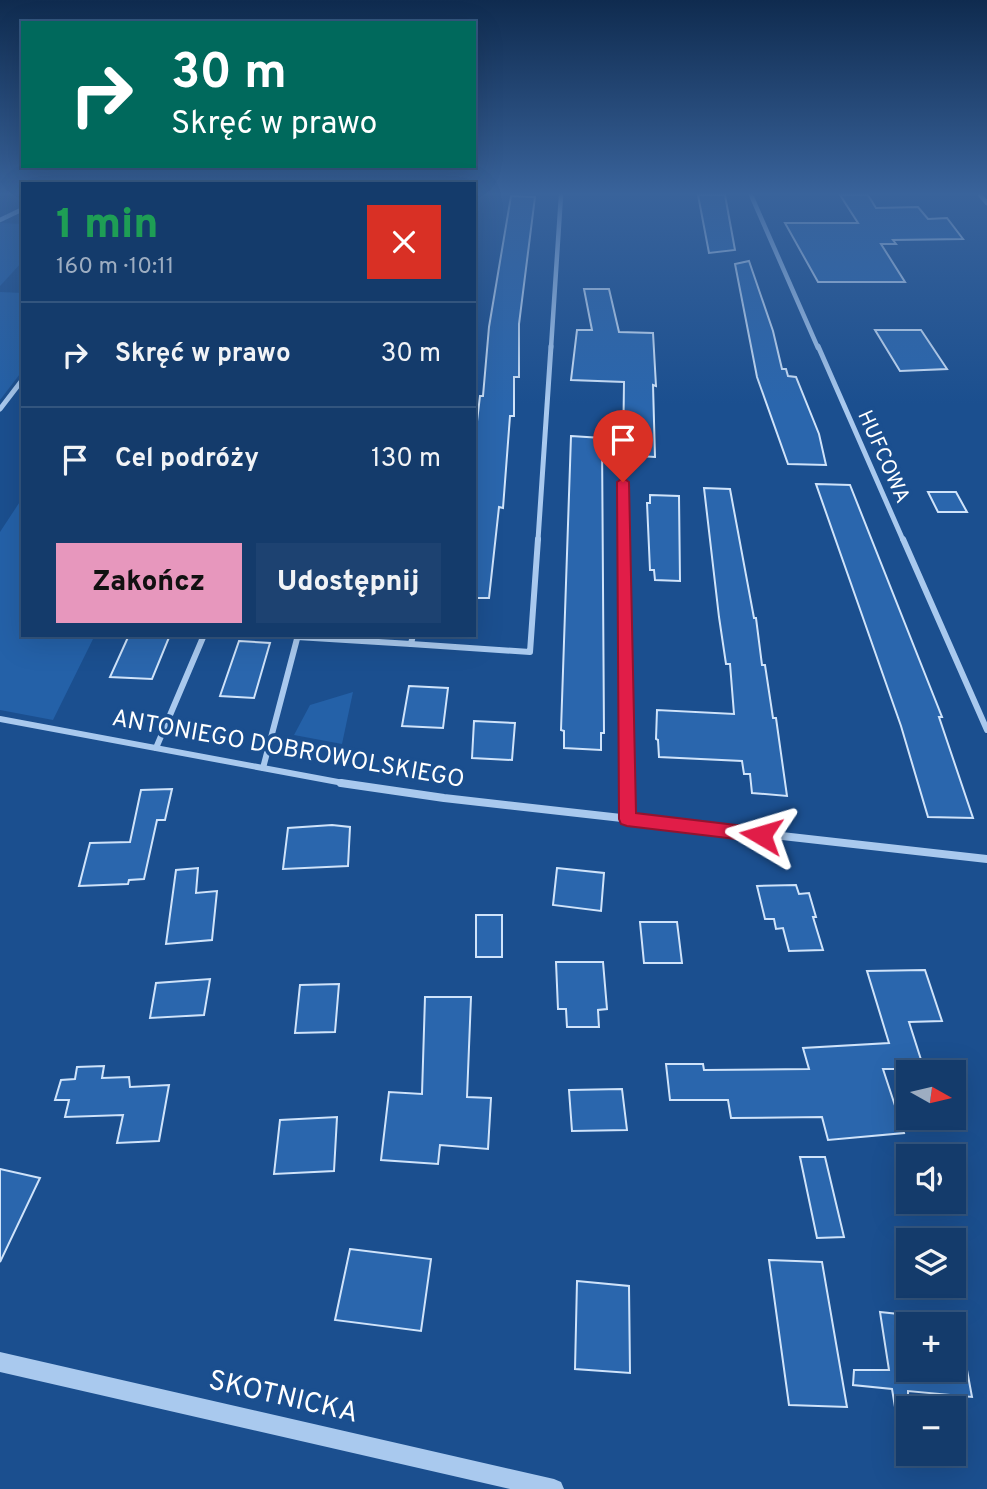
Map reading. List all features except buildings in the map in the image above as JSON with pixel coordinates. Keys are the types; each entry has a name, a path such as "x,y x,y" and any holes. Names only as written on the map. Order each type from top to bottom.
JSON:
{"street":[{"path":"312,637 530,652 556,264"},
{"name":"HUFCOWA","path":"782,264 987,730"},
{"path":"0,409 21,382"},
{"path":"623,482 627,819"},
{"path":"156,748 203,637"},
{"path":"262,768 298,637"},
{"path":"411,644 413,637"},
{"name":"ANTONIEGO DOBROWOLSKIEGO","path":"0,719 319,780 432,796 987,859"},
{"name":"SKOTNICKA","path":"0,1362 554,1489"}],"shaded area":[{"path":"0,264 20,264 0,286"},
{"path":"0,292 21,293 21,373 0,400"},
{"path":"21,500 21,637 94,637 53,720 0,710 0,532"},
{"path":"353,692 342,744 294,735 310,705"}],"route":[{"path":"623,482 627,819 761,835"}]}
